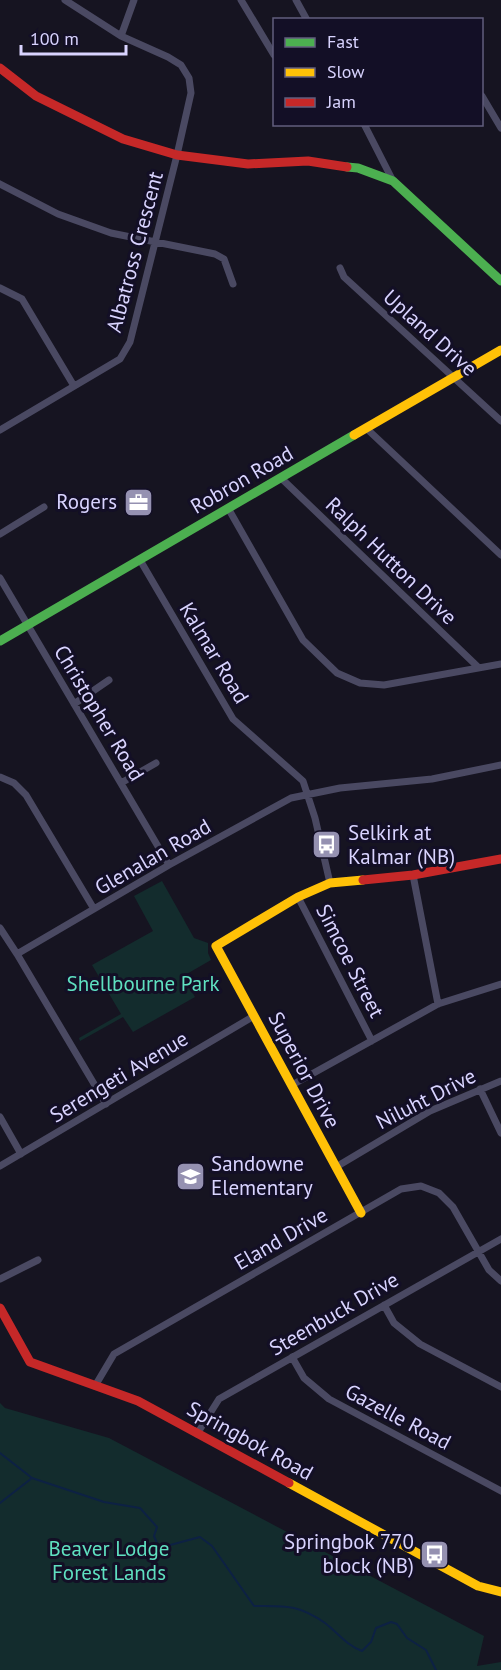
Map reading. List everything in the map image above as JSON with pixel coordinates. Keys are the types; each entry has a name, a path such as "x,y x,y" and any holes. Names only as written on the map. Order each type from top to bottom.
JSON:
{"street":[{"path":"65,0 121,36 134,0"},
{"path":"241,0 273,53"},
{"path":"296,0 306,18"},
{"name":"Albatross Crescent","path":"0,430 120,359 130,342 191,93 189,78 180,65 168,57 121,36"},
{"path":"0,68 36,96 123,139 177,156 248,164 308,161 358,168 393,181"},
{"path":"483,98 501,128"},
{"path":"365,126 393,181 501,281"},
{"path":"0,184 58,214 111,234 215,254 224,259 233,284"},
{"name":"Upland Drive","path":"340,267 344,277 501,421"},
{"path":"0,288 22,299 74,386"},
{"name":"Robron Road","path":"0,641 501,350"},
{"path":"366,428 501,555"},
{"name":"Ralph Hutton Drive","path":"281,478 478,667"},
{"path":"0,534 44,507"},
{"path":"228,508 303,640 337,673 360,683 384,685 501,664"},
{"name":"Kalmar Road","path":"140,560 233,719 303,781 315,818 330,883"},
{"name":"Christopher Road","path":"0,578 169,865"},
{"path":"74,704 109,680"},
{"path":"121,783 156,763"},
{"path":"307,795 340,788 432,779 501,765"},
{"path":"0,777 14,783 26,795 94,909"},
{"name":"Glenalan Road","path":"17,954 169,865 291,798 307,795"},
{"path":"298,897 330,883 413,875 501,859"},
{"path":"413,875 438,1004"},
{"name":"Superior Drive","path":"298,897 216,946 361,1213"},
{"name":"Simcoe Street","path":"298,897 372,1041"},
{"path":"0,928 106,1104"},
{"path":"292,1085 438,1004 501,984"},
{"name":"Serengeti Avenue","path":"0,1166 254,1016"},
{"name":"Niluht Drive","path":"336,1167 430,1112 501,1081"},
{"path":"480,1089 501,1133"},
{"path":"0,1117 21,1154"},
{"name":"Eland Drive","path":"95,1386 114,1354 401,1189 421,1186 439,1193 453,1207 489,1270 501,1281"},
{"name":"Steenbuck Drive","path":"197,1434 219,1399 501,1239"},
{"path":"0,1279 38,1260"},
{"path":"384,1305 394,1323 420,1344 501,1387"},
{"name":"Springbok Road","path":"0,1308 30,1362 138,1401 478,1586 501,1592"},
{"name":"Gazelle Road","path":"292,1357 304,1378 329,1399 501,1491"}],"green space":[{"name":"Shellbourne Park","path":"162,881 194,938 208,943 211,960 185,975 186,982 195,997 133,1032 123,1017 80,1041 79,1038 121,1014 92,965 153,931 134,896"},
{"name":"Beaver Lodge Forest Lands","path":"0,1403 5,1408 109,1438 484,1636 477,1666 501,1662 501,1670 0,1670"}],"waterway":[{"path":"0,1453 32,1478 104,1502 140,1508 157,1527 154,1536 159,1548 200,1537 212,1546 254,1606 283,1606 307,1612 362,1651 371,1642 376,1628 391,1622 397,1624 407,1638 426,1650 436,1670"},
{"path":"0,1503 32,1478"}],"traffic: fast":[{"path":"347,167 358,168 393,181 501,281"},
{"path":"0,641 354,435"}],"traffic: slow":[{"path":"354,435 501,350"},
{"path":"361,1213 216,946 298,897 330,883 363,880"},
{"path":"289,1483 478,1586 501,1592"}],"traffic: jam":[{"path":"0,68 36,96 123,139 177,155 248,164 308,161 347,167"},
{"path":"363,880 413,875 501,859"},
{"path":"0,1308 30,1362 138,1401 289,1483"}],"place":[{"name":"Rogers","path":"138,502"},
{"name":"Selkirk at Kalmar (NB)","path":"327,845"},
{"name":"Sandowne Elementary","path":"190,1176"},
{"name":"Springbok 770 block (NB)","path":"435,1554"}]}
